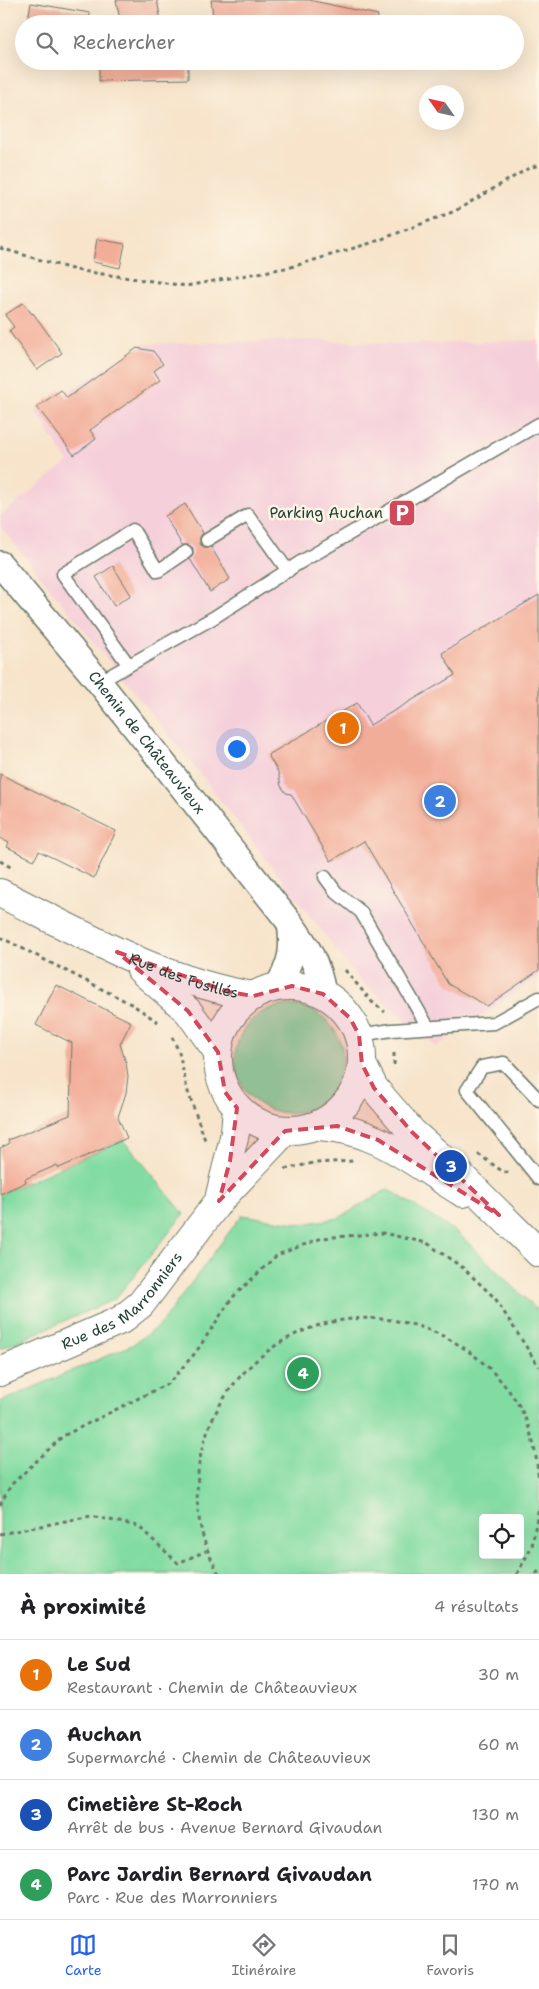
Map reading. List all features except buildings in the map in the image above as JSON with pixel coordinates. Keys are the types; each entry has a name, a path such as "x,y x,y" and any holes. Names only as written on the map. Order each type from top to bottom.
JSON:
{"main road":[{"name":"Rue des Fusillés","path":"0,893 117,952 206,986 265,991"},
{"name":"Rue des Fusillés","path":"117,952 164,989 188,1011 218,1052"},
{"path":"362,1064 358,1084 349,1101 334,1116 317,1126 302,1130 285,1131 259,1124 237,1108 223,1085 219,1072 218,1052 221,1035 229,1020 240,1006 265,991 308,988 323,994 338,1004 350,1018 358,1035 362,1064 374,1088 407,1126 452,1166 539,1253"},
{"name":"Rue des Marronniers","path":"237,1108 238,1166"},
{"path":"317,1126 354,1130 378,1140 499,1215"},
{"name":"Rue des Marronniers","path":"0,1372 121,1320 142,1304 219,1201 238,1166 285,1131"}],"street":[{"name":"Chemin de Châteauvieux","path":"0,564 99,682 290,923 314,960 321,977 323,994"},
{"path":"265,991 284,976 293,944 290,923"}],"lane":[{"path":"99,682 128,664 214,618 288,571 539,424"},
{"path":"207,540 248,515 288,571"},
{"path":"128,664 63,574 133,530 158,571 186,552"},
{"path":"325,877 336,892 361,912 428,1027"},
{"path":"358,1035 428,1027 494,1023 539,998"},
{"path":"536,1175 467,1090 482,1067 504,1064 539,1100"}],"path":[{"path":"0,248 75,270 186,286 290,267 374,242 455,211 528,168 539,165"},
{"path":"0,937 133,1005 162,1026"},
{"path":"170,1031 179,1052 187,1089 207,1145 213,1153 261,1177 314,1163 362,1161"},
{"path":"471,1148 502,1171 520,1177 536,1175"},
{"path":"0,1505 11,1485 63,1436 169,1383 196,1352 232,1298 277,1255 322,1238 383,1233 426,1243 463,1268 495,1298 539,1367"},
{"path":"219,1574 206,1551 196,1502 200,1451 219,1404 250,1364 292,1335 340,1320 391,1319 440,1332 482,1360 515,1399 535,1445 539,1480"},
{"path":"517,1574 532,1546 539,1506"},
{"path":"0,1534 91,1516 138,1526 178,1563 206,1551"},
{"path":"536,1574 539,1571"}],"highlighted area":[{"path":"117,952 229,992 253,996 292,986 323,994 350,1018 359,1035 362,1064 374,1088 412,1132 499,1215 378,1140 337,1126 285,1131 219,1201 230,1161 237,1108 225,1092 218,1052 188,1011"}],"shaded area":[{"path":"312,340 408,344 539,340 539,976 436,1047 359,979 209,785 0,526 0,516 68,462 36,412 144,344"}],"green space":[{"path":"289,1005 310,1009 327,1021 339,1038 343,1059 339,1080 327,1097 310,1109 289,1113 268,1109 251,1097 239,1080 235,1059 239,1038 251,1021 268,1009"},
{"path":"124,1140 184,1214 115,1299 0,1349 0,1194"},
{"path":"388,1189 459,1234 539,1312 539,1574 0,1574 0,1402 132,1345 160,1325 242,1215 302,1224 339,1218"}],"place":[{"name":"Parking Auchan","path":"402,513"},
{"name":"Le Sud","path":"343,728"},
{"name":"Auchan","path":"440,801"},
{"name":"Cimetière St-Roch","path":"451,1166"},
{"name":"Parc Jardin Bernard Givaudan","path":"303,1373"}]}
